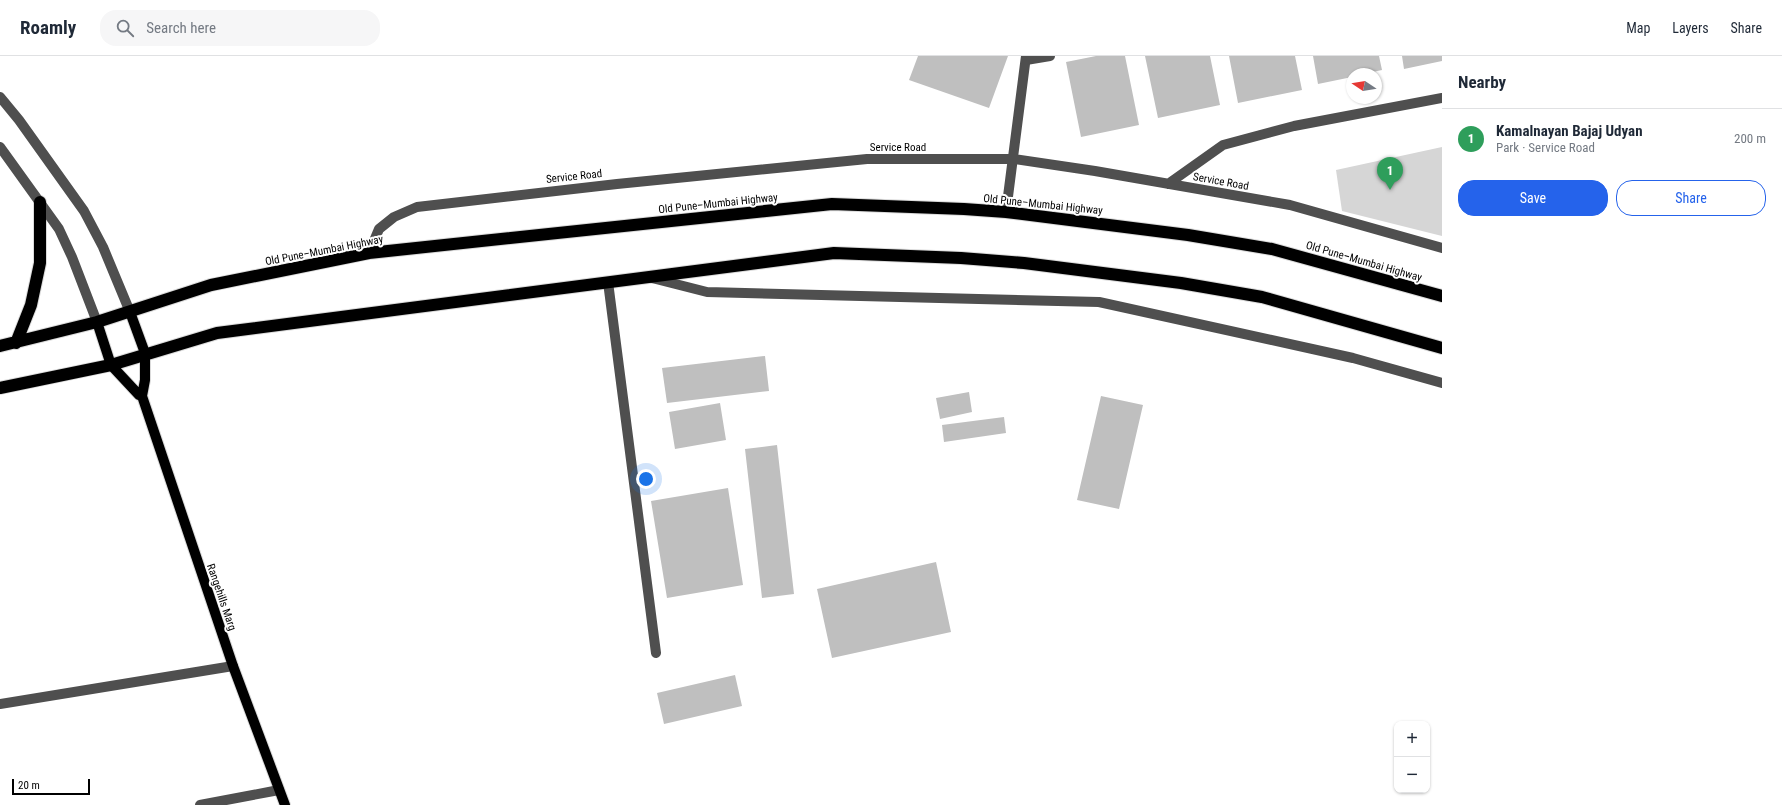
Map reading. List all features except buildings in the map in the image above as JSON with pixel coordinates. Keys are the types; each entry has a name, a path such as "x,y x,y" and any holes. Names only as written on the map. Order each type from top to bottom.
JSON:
{"highway":[{"path":"16,343 31,305 40,263 40,202"},
{"name":"Old Pune–Mumbai Highway","path":"0,346 96,322 211,285 369,253 832,204 1006,212 1188,235 1272,249 1442,296"},
{"path":"0,388 111,365 217,333 834,253 961,258 1016,262 1181,283 1262,296 1442,348"}],"main road":[{"path":"96,322 111,365 139,395 142,396 145,380 145,354 130,312"},
{"name":"Rangehills Marg","path":"142,396 233,666 285,805"}],"street":[{"path":"1006,212 1026,58 1050,56"},
{"path":"0,97 19,120 84,211 103,247 130,312"},
{"path":"1168,184 1222,145 1294,126 1442,98"},
{"path":"0,147 59,229 72,257 96,322"},
{"name":"Service Road","path":"369,253 379,229 394,217 417,207 609,185 867,159 1014,159 1290,205 1442,248"},
{"path":"648,277 707,292 1099,302 1353,358 1442,383"},
{"path":"608,282 656,653"},
{"path":"0,704 233,666"},
{"path":"200,805 279,790"}],"shaded area":[{"path":"1442,147 1442,236 1342,211 1336,170"}],"place":[{"name":"Kamalnayan Bajaj Udyan","path":"1390,190"}]}
